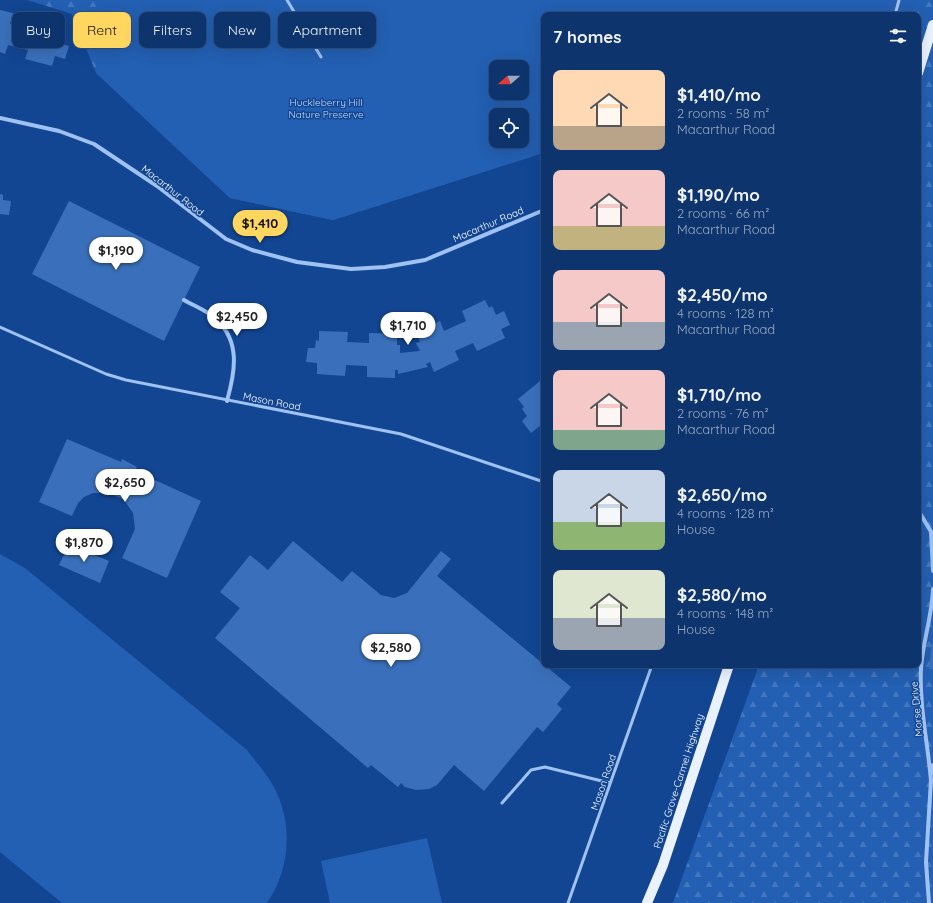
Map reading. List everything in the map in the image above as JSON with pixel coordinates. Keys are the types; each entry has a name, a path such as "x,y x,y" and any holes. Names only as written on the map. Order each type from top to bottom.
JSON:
{"main road":[{"path":"921,63 933,25"},
{"name":"Pacific Grove-Carmel Highway","path":"647,903 663,865 728,668"}],"street":[{"name":"Macarthur Road","path":"0,118 59,131 94,144 157,186 230,242 275,256 317,265 351,269 385,267 425,260 541,211"},
{"path":"184,300 216,319 225,330 232,345 235,359 233,378 227,401"},
{"path":"921,515 932,534 933,571"},
{"name":"Morse Drive","path":"931,781 921,684 925,639 932,611 933,589"},
{"name":"Morse Drive","path":"929,903 926,862 933,765"}],"lane":[{"path":"287,0 321,57"},
{"path":"896,12 900,0"},
{"name":"Mason Road","path":"0,328 119,378 149,386 401,434 541,481"},
{"name":"Mason Road","path":"568,903 651,668"},
{"path":"502,803 531,770 545,767 610,784"}],"green space":[{"path":"27,0 933,0 933,903 673,903 758,668 921,668 921,12 541,12 541,154 333,220 230,198 96,73 86,48 131,48 131,12 73,12 73,16 72,14"},
{"name":"Huckleberry Hill Nature Preserve","path":"97,0 915,0 911,12 541,12 541,154 333,220 230,198 96,73 96,48 131,48 131,12 97,12"},
{"path":"0,554 25,568 247,750 264,772 277,793 283,809 287,841 281,874 267,903 62,903 0,852"},
{"path":"427,838 442,903 330,903 321,861"}],"building":[{"path":"0,10 12,13 10,24 12,24 12,46 8,45 5,54 0,52"},
{"path":"65,45 69,46 65,59 55,56 52,66 25,59 28,50 20,48 65,48"},
{"path":"0,194 3,195 3,200 11,201 9,215 0,214"},
{"path":"69,201 200,267 164,341 32,274"},
{"path":"485,300 489,308 492,306 496,315 504,311 510,325 501,329 505,338 477,351 473,343 455,351 459,360 434,372 430,362 426,364 428,367 398,374 398,370 395,370 395,378 367,377 367,366 346,365 345,376 317,374 317,363 306,362 308,348 315,348 316,340 319,341 319,331 348,332 347,342 369,343 369,333 397,334 397,345 400,345 400,353 420,351 416,343 420,342 415,332 440,321 444,331 466,321 462,311"},
{"path":"540,381 541,382 541,425 531,433 522,421 527,416 522,409 524,407 518,399"},
{"path":"67,439 121,462 122,459 137,467 135,471 201,501 167,578 122,558 135,529 133,513 124,500 109,493 93,493 84,497 78,503 72,516 39,502"},
{"path":"293,541 342,582 352,571 381,595 394,598 407,593 441,551 451,559 437,576 541,662 541,668 548,668 571,687 557,704 562,709 543,732 537,727 484,791 454,765 437,785 429,789 416,790 405,787 401,783 398,787 371,765 368,768 215,638 240,608 220,592 250,555 268,570"},
{"path":"69,544 109,561 100,583 59,565"},
{"path":"932,642 933,669 929,669"}]}
